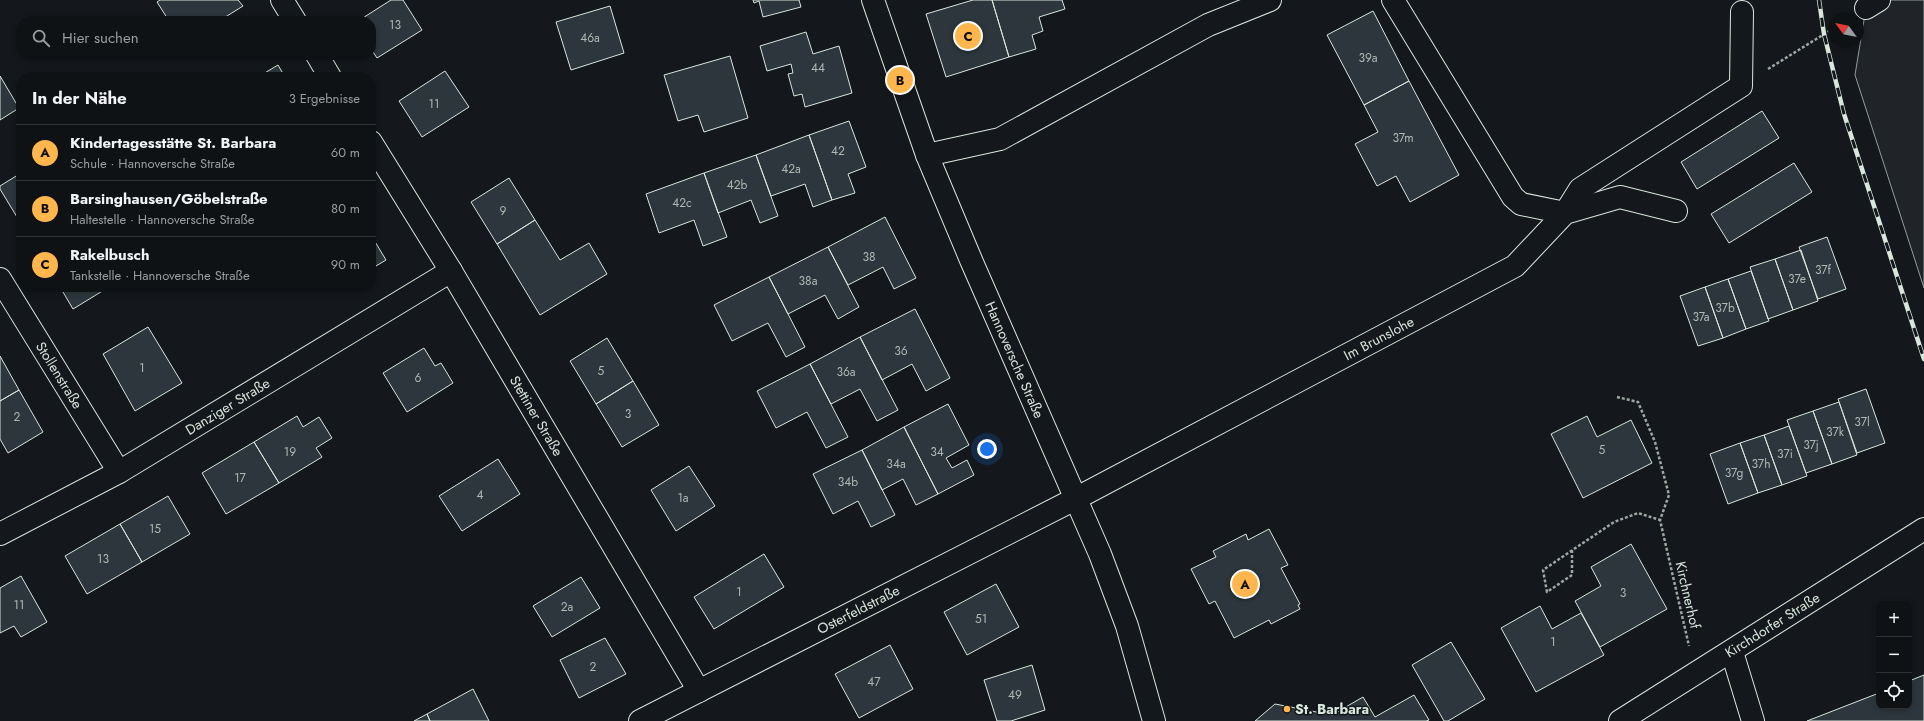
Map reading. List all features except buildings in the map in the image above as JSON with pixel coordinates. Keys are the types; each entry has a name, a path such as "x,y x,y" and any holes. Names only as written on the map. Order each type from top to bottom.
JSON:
{"street":[{"path":"282,0 292,16"},
{"name":"Hannoversche Straße","path":"873,0 927,155 971,260 1077,498 1127,626 1154,721"},
{"path":"927,155 1000,139 1208,25 1270,0"},
{"path":"1393,0 1513,197 1521,204 1565,213 1620,197 1676,212"},
{"path":"1741,86 1742,12"},
{"path":"320,60 327,72"},
{"name":"Im Brunslohe","path":"1077,498 1515,266 1565,213 1580,189 1741,86"},
{"name":"Stettiner Straße","path":"376,150 451,271 699,691"},
{"name":"Danziger Straße","path":"0,534 119,472 451,271"},
{"name":"Stollenstraße","path":"0,279 119,472"},
{"name":"Osterfeldstraße","path":"640,721 1077,498"},
{"name":"Kirchdorfer Straße","path":"1620,721 1732,652 1924,529"},
{"path":"1732,652 1753,721"}],"path":[{"path":"1741,86 1828,32"},
{"path":"1572,550 1572,575 1547,592 1543,570 1572,550 1614,522 1638,513 1660,520 1669,495 1655,442 1638,402 1617,397"},
{"name":"Kirchnerhof","path":"1660,520 1695,674"}],"shaded area":[{"path":"1859,0 1924,0 1924,288 1855,75 1859,48 1864,48 1864,20 1866,8"}],"railway":[{"path":"1819,0 1824,34 1844,114 1924,359"}],"place":[{"name":"Rakelbusch","path":"968,36"},
{"name":"Barsinghausen/Göbelstraße","path":"900,80"},
{"name":"Kindertagesstätte St. Barbara","path":"1245,584"},
{"name":"St. Barbara","path":"1287,709"}]}
